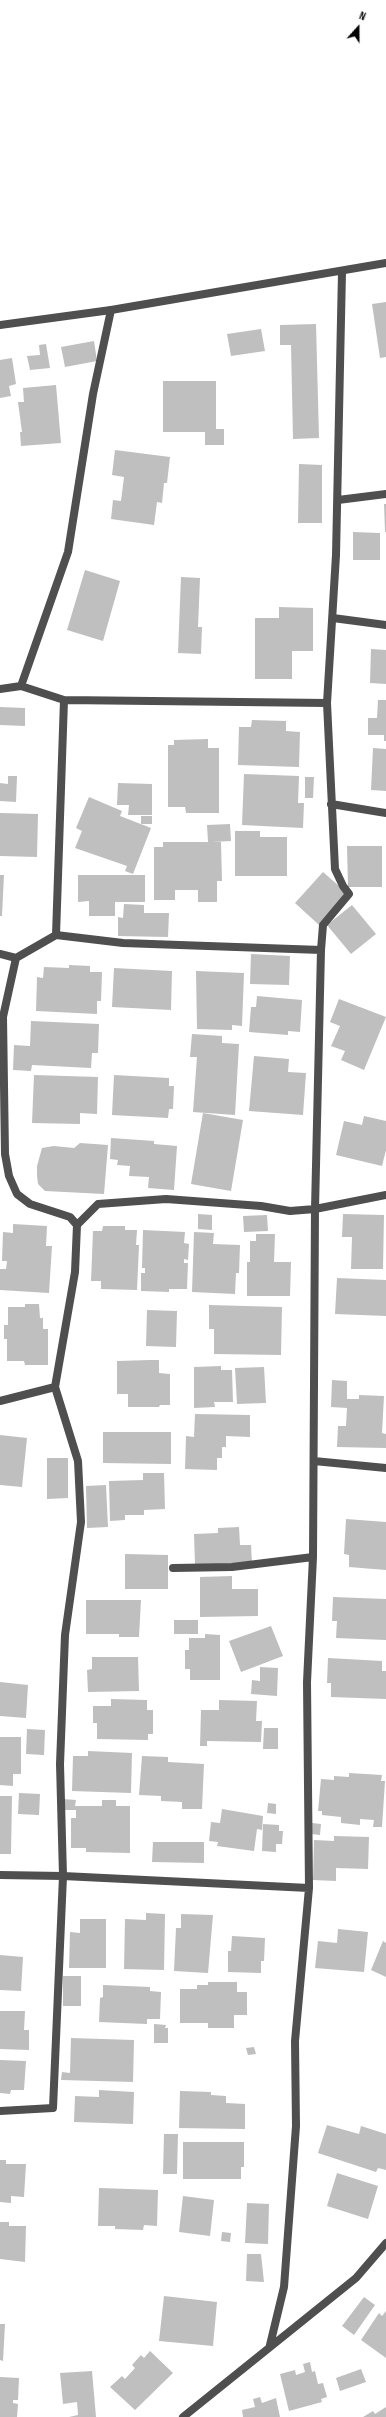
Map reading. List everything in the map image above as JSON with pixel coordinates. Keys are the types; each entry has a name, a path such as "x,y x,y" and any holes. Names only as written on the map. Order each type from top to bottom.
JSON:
{"street":[{"path":"0,325 111,310 342,272 386,263"},
{"path":"270,2345 284,2287 296,2126 295,2041 309,1888 307,1682 313,1557 315,1209 321,950 323,925 349,894 343,886 335,869 327,703 333,618 338,500 342,272"},
{"path":"22,686 68,552 93,394 111,310"},
{"path":"338,500 386,494"},
{"path":"333,618 386,625"},
{"path":"0,689 22,686 64,700 327,703"},
{"path":"56,935 64,700"},
{"path":"331,804 386,813"},
{"path":"0,954 16,958 56,935 123,943 321,950"},
{"path":"16,958 4,1017 5,1154 8,1176 17,1194 30,1204 70,1218 77,1225"},
{"path":"0,2111 53,2108 63,1876 60,1764 65,1635 81,1522 78,1461 55,1386 75,1272 77,1225 98,1204 166,1200 254,1206 290,1212 315,1209 386,1195"},
{"path":"0,1401 55,1386"},
{"path":"314,1461 386,1468"},
{"path":"173,1568 232,1567 313,1557"},
{"path":"0,1875 63,1876 309,1888"},
{"path":"184,2417 270,2345 356,2278 386,2243"}],"building":[{"path":"386,302 386,357 380,358 372,304"},
{"path":"316,324 319,438 293,439 291,345 280,345 280,325"},
{"path":"261,329 265,351 231,356 227,334"},
{"path":"94,341 97,361 65,367 61,347"},
{"path":"46,344 50,368 30,370 27,356 40,355 39,345"},
{"path":"12,358 16,384 9,386 11,396 0,398 0,360"},
{"path":"163,381 216,381 216,429 224,429 224,445 205,445 205,432 163,432"},
{"path":"56,385 61,443 21,446 20,432 22,432 18,402 24,402 23,388"},
{"path":"115,450 170,457 167,483 164,483 162,503 157,502 154,525 111,519 113,500 121,501 124,477 112,475"},
{"path":"299,464 322,465 322,523 298,523"},
{"path":"384,504 386,504 386,532 385,532"},
{"path":"353,532 380,533 380,560 353,560"},
{"path":"85,570 120,581 103,641 67,630"},
{"path":"181,577 200,578 198,627 202,627 201,654 178,653"},
{"path":"279,607 313,608 313,651 292,651 292,679 255,679 255,618 279,618"},
{"path":"371,649 386,650 386,684 370,683"},
{"path":"378,700 386,700 386,741 384,741 384,735 368,735 368,718 377,718"},
{"path":"0,707 25,708 25,726 0,725"},
{"path":"252,720 286,721 286,731 300,732 299,767 238,765 239,727 251,727"},
{"path":"208,739 208,748 219,748 219,813 186,813 185,807 168,807 168,745 174,745 174,740"},
{"path":"373,748 386,749 386,791 371,790"},
{"path":"244,774 299,776 298,803 304,803 303,828 242,825"},
{"path":"8,776 17,776 16,802 0,801 0,783 8,784"},
{"path":"305,777 314,777 313,798 305,798"},
{"path":"118,783 152,784 152,815 128,815 129,805 117,805"},
{"path":"89,797 122,811 120,816 151,828 133,874 125,871 127,866 75,848 82,831 76,828"},
{"path":"0,813 38,814 37,857 0,856"},
{"path":"141,816 152,816 152,824 141,824"},
{"path":"230,824 231,841 212,842 221,842 222,881 217,881 217,902 198,902 198,890 175,890 175,900 154,900 154,847 163,847 163,842 208,842 207,825"},
{"path":"235,831 260,831 260,837 287,837 287,876 235,876"},
{"path":"347,846 382,846 382,887 348,887"},
{"path":"323,872 347,893 319,925 295,903"},
{"path":"0,875 4,875 2,916 0,916"},
{"path":"78,875 145,875 145,902 115,902 115,916 89,916 89,901 78,902"},
{"path":"124,904 144,905 144,913 169,913 168,937 118,936 118,917 123,918"},
{"path":"352,905 376,934 351,954 327,925"},
{"path":"251,954 290,956 289,985 250,984"},
{"path":"69,965 90,966 90,972 102,972 101,1001 97,1001 97,1014 36,1011 37,977 43,978 44,967 69,968"},
{"path":"114,968 172,971 171,1010 112,1007"},
{"path":"196,971 244,973 242,1026 232,1025 232,1030 197,1029"},
{"path":"257,996 302,1000 300,1032 288,1031 288,1035 249,1032 251,1007 256,1007"},
{"path":"339,999 386,1017 364,1070 341,1060 345,1051 331,1046 340,1026 330,1022"},
{"path":"31,1021 99,1024 98,1053 92,1053 91,1068 32,1065 31,1071 13,1070 14,1045 30,1046"},
{"path":"192,1034 222,1036 222,1043 239,1044 235,1115 193,1112 197,1057 190,1057"},
{"path":"254,1056 289,1059 288,1072 306,1073 303,1115 249,1111"},
{"path":"34,1075 98,1077 97,1114 80,1113 80,1124 32,1123"},
{"path":"114,1075 169,1078 169,1086 174,1086 173,1109 169,1109 168,1118 112,1115"},
{"path":"203,1113 243,1120 231,1191 191,1184"},
{"path":"364,1116 386,1121 386,1150 382,1166 336,1155 344,1121 362,1125"},
{"path":"111,1138 154,1141 154,1144 177,1146 174,1190 148,1188 149,1177 129,1176 130,1166 117,1165 118,1160 110,1159"},
{"path":"80,1143 108,1145 104,1194 45,1191 38,1184 37,1176 37,1166 42,1148 54,1146 74,1148"},
{"path":"198,1214 212,1215 212,1230 198,1229"},
{"path":"343,1214 384,1215 383,1269 351,1269 352,1237 342,1237"},
{"path":"267,1215 268,1231 244,1232 243,1216"},
{"path":"13,1224 47,1226 46,1246 52,1246 49,1293 0,1290 0,1269 6,1269 7,1261 2,1261 3,1232 13,1233"},
{"path":"103,1226 125,1226 125,1230 137,1230 136,1245 139,1245 137,1290 101,1289 101,1281 91,1281 93,1231 102,1231"},
{"path":"143,1230 185,1232 184,1243 189,1244 188,1260 184,1259 184,1263 188,1263 187,1289 169,1289 169,1292 141,1291 141,1273 145,1273 145,1268 142,1268"},
{"path":"194,1232 214,1233 213,1244 240,1245 239,1273 236,1273 235,1294 192,1292"},
{"path":"256,1234 275,1234 274,1262 291,1262 290,1296 247,1296 247,1262 250,1262 250,1241 256,1241"},
{"path":"337,1278 386,1280 386,1316 335,1314"},
{"path":"25,1304 39,1304 40,1318 43,1318 43,1329 48,1329 48,1365 25,1365 24,1361 7,1361 7,1339 4,1339 4,1325 8,1325 8,1307 25,1307"},
{"path":"209,1305 282,1307 281,1355 214,1354 214,1329 209,1329"},
{"path":"147,1310 177,1311 176,1347 146,1346"},
{"path":"159,1360 159,1373 170,1374 170,1405 160,1405 159,1407 128,1407 128,1394 117,1394 117,1361"},
{"path":"221,1366 221,1370 232,1370 233,1402 214,1402 215,1407 194,1408 194,1367"},
{"path":"264,1367 266,1403 237,1404 235,1368"},
{"path":"332,1380 347,1381 347,1399 359,1399 359,1395 384,1396 382,1433 386,1434 386,1448 337,1447 338,1426 346,1426 347,1408 331,1407"},
{"path":"195,1414 250,1415 250,1437 226,1436 226,1447 222,1447 222,1458 217,1458 217,1470 185,1469 186,1436 194,1437"},
{"path":"103,1432 171,1432 171,1464 103,1463"},
{"path":"0,1435 27,1438 22,1487 0,1485"},
{"path":"47,1458 68,1458 68,1498 47,1499"},
{"path":"143,1473 164,1473 165,1509 144,1510 144,1515 125,1515 125,1520 110,1521 109,1481 143,1480"},
{"path":"106,1485 108,1527 87,1528 86,1486"},
{"path":"346,1519 386,1522 386,1570 349,1567 349,1555 344,1554"},
{"path":"239,1527 240,1545 251,1545 252,1563 195,1565 194,1534 218,1533 218,1528"},
{"path":"125,1554 168,1555 168,1589 125,1589"},
{"path":"232,1576 232,1589 258,1589 258,1616 200,1617 200,1577"},
{"path":"333,1597 386,1599 386,1640 336,1638 337,1621 332,1621"},
{"path":"86,1600 141,1600 139,1637 119,1637 119,1634 86,1634"},
{"path":"174,1620 198,1620 198,1634 174,1634"},
{"path":"271,1626 283,1656 241,1672 229,1641"},
{"path":"205,1634 220,1635 220,1680 190,1680 190,1669 185,1669 185,1650 189,1650 189,1638 205,1638"},
{"path":"92,1657 138,1657 139,1691 88,1692 87,1670 92,1669"},
{"path":"328,1658 382,1661 382,1671 386,1671 386,1699 331,1697 331,1683 327,1683"},
{"path":"260,1667 278,1668 277,1696 251,1694 252,1680 260,1681"},
{"path":"0,1682 28,1685 26,1718 0,1716"},
{"path":"111,1699 147,1700 147,1710 153,1710 153,1734 148,1734 148,1740 97,1739 97,1723 93,1723 93,1706 111,1706"},
{"path":"219,1700 257,1701 256,1721 262,1721 261,1742 207,1741 207,1746 200,1746 201,1710 219,1710"},
{"path":"264,1728 278,1728 278,1749 263,1749"},
{"path":"27,1729 45,1730 44,1755 26,1754"},
{"path":"0,1737 21,1737 21,1774 13,1774 13,1786 0,1785"},
{"path":"88,1751 132,1753 131,1793 72,1791 73,1756 88,1756"},
{"path":"142,1756 168,1757 168,1762 204,1764 202,1809 182,1809 182,1802 161,1801 161,1796 139,1795"},
{"path":"349,1773 382,1775 381,1781 385,1781 382,1827 373,1827 374,1820 360,1819 360,1825 341,1823 341,1817 322,1815 322,1811 318,1811 321,1779 334,1780 334,1776 349,1777"},
{"path":"19,1793 40,1794 39,1815 18,1814"},
{"path":"0,1796 12,1796 11,1854 0,1854"},
{"path":"63,1799 76,1800 75,1806 102,1806 102,1800 116,1800 116,1806 130,1806 130,1853 86,1852 86,1848 71,1848 71,1818 76,1818 76,1810 63,1810"},
{"path":"268,1803 276,1804 276,1814 267,1813"},
{"path":"222,1809 263,1816 262,1830 257,1829 254,1851 217,1846 218,1842 209,1841 211,1822 220,1823"},
{"path":"312,1823 321,1824 320,1835 311,1834"},
{"path":"263,1824 279,1825 279,1831 283,1831 282,1844 276,1844 276,1852 262,1851"},
{"path":"334,1836 369,1837 368,1869 336,1868 336,1881 313,1880 314,1840 334,1841"},
{"path":"153,1842 204,1842 204,1863 152,1862"},
{"path":"146,1913 165,1914 164,1970 124,1969 125,1919 146,1920"},
{"path":"181,1914 213,1915 208,1973 174,1971 176,1928 181,1928"},
{"path":"80,1919 106,1919 106,1968 69,1968 70,1932 80,1933"},
{"path":"338,1929 368,1932 364,1972 315,1968 318,1941 337,1943"},
{"path":"232,1936 265,1938 264,1961 261,1961 261,1973 228,1972 228,1951 231,1951"},
{"path":"383,1941 386,1943 386,1977 371,1970"},
{"path":"0,1955 23,1957 21,1991 0,1990"},
{"path":"63,1976 81,1976 81,2006 63,2006"},
{"path":"208,1982 237,1982 237,1992 247,1992 247,2015 234,2015 234,2028 208,2028 208,2023 180,2023 180,1989 197,1989 197,1985 208,1985"},
{"path":"103,1985 150,1987 150,1991 161,1992 160,2019 147,2019 147,2024 99,2022 100,1998 103,1997"},
{"path":"0,2011 25,2011 24,2030 29,2030 29,2050 0,2049"},
{"path":"154,2024 166,2025 165,2028 168,2028 168,2043 154,2043"},
{"path":"71,2038 134,2040 133,2082 61,2080 62,2072 70,2073"},
{"path":"254,2047 256,2054 248,2055 246,2048"},
{"path":"0,2060 26,2061 24,2090 11,2090 10,2094 0,2093"},
{"path":"99,2090 134,2092 133,2124 74,2122 75,2096 99,2097"},
{"path":"180,2091 211,2092 211,2095 226,2096 226,2103 245,2104 245,2129 179,2128"},
{"path":"327,2125 359,2134 361,2126 386,2134 386,2170 378,2168 376,2172 318,2153"},
{"path":"164,2134 178,2134 177,2174 163,2174"},
{"path":"183,2142 244,2142 244,2167 241,2167 241,2179 183,2179"},
{"path":"0,2160 6,2160 6,2164 26,2164 24,2197 11,2196 11,2203 0,2202"},
{"path":"337,2173 378,2186 368,2219 327,2206"},
{"path":"99,2188 158,2190 157,2226 144,2225 143,2230 115,2229 115,2226 98,2226"},
{"path":"183,2196 214,2200 210,2236 179,2232"},
{"path":"247,2203 269,2204 268,2244 245,2243"},
{"path":"0,2222 9,2222 9,2226 26,2226 25,2262 0,2259"},
{"path":"222,2232 231,2233 230,2242 221,2241"},
{"path":"247,2254 261,2254 264,2282 246,2281"},
{"path":"164,2296 217,2302 213,2346 159,2341"},
{"path":"364,2297 375,2305 354,2335 342,2326"},
{"path":"386,2311 386,2358 361,2340 379,2313 382,2316"},
{"path":"0,2324 5,2324 3,2361 0,2360"},
{"path":"150,2351 173,2373 135,2410 110,2387 122,2376 125,2379 135,2368 132,2365 141,2355 144,2358"},
{"path":"310,2362 312,2372 315,2371 318,2384 323,2383 327,2397 321,2399 322,2402 289,2411 280,2374 295,2370 296,2375 305,2372 303,2364"},
{"path":"361,2369 366,2382 340,2391 336,2378"},
{"path":"92,2371 96,2417 69,2417 78,2415 77,2402 63,2404 60,2373"},
{"path":"0,2377 19,2378 18,2400 13,2400 13,2403 18,2404 17,2417 0,2417"},
{"path":"260,2397 262,2403 276,2398 280,2417 243,2417 242,2410 255,2407 253,2399"},
{"path":"386,2407 386,2417 363,2417 373,2411 375,2414"}]}
